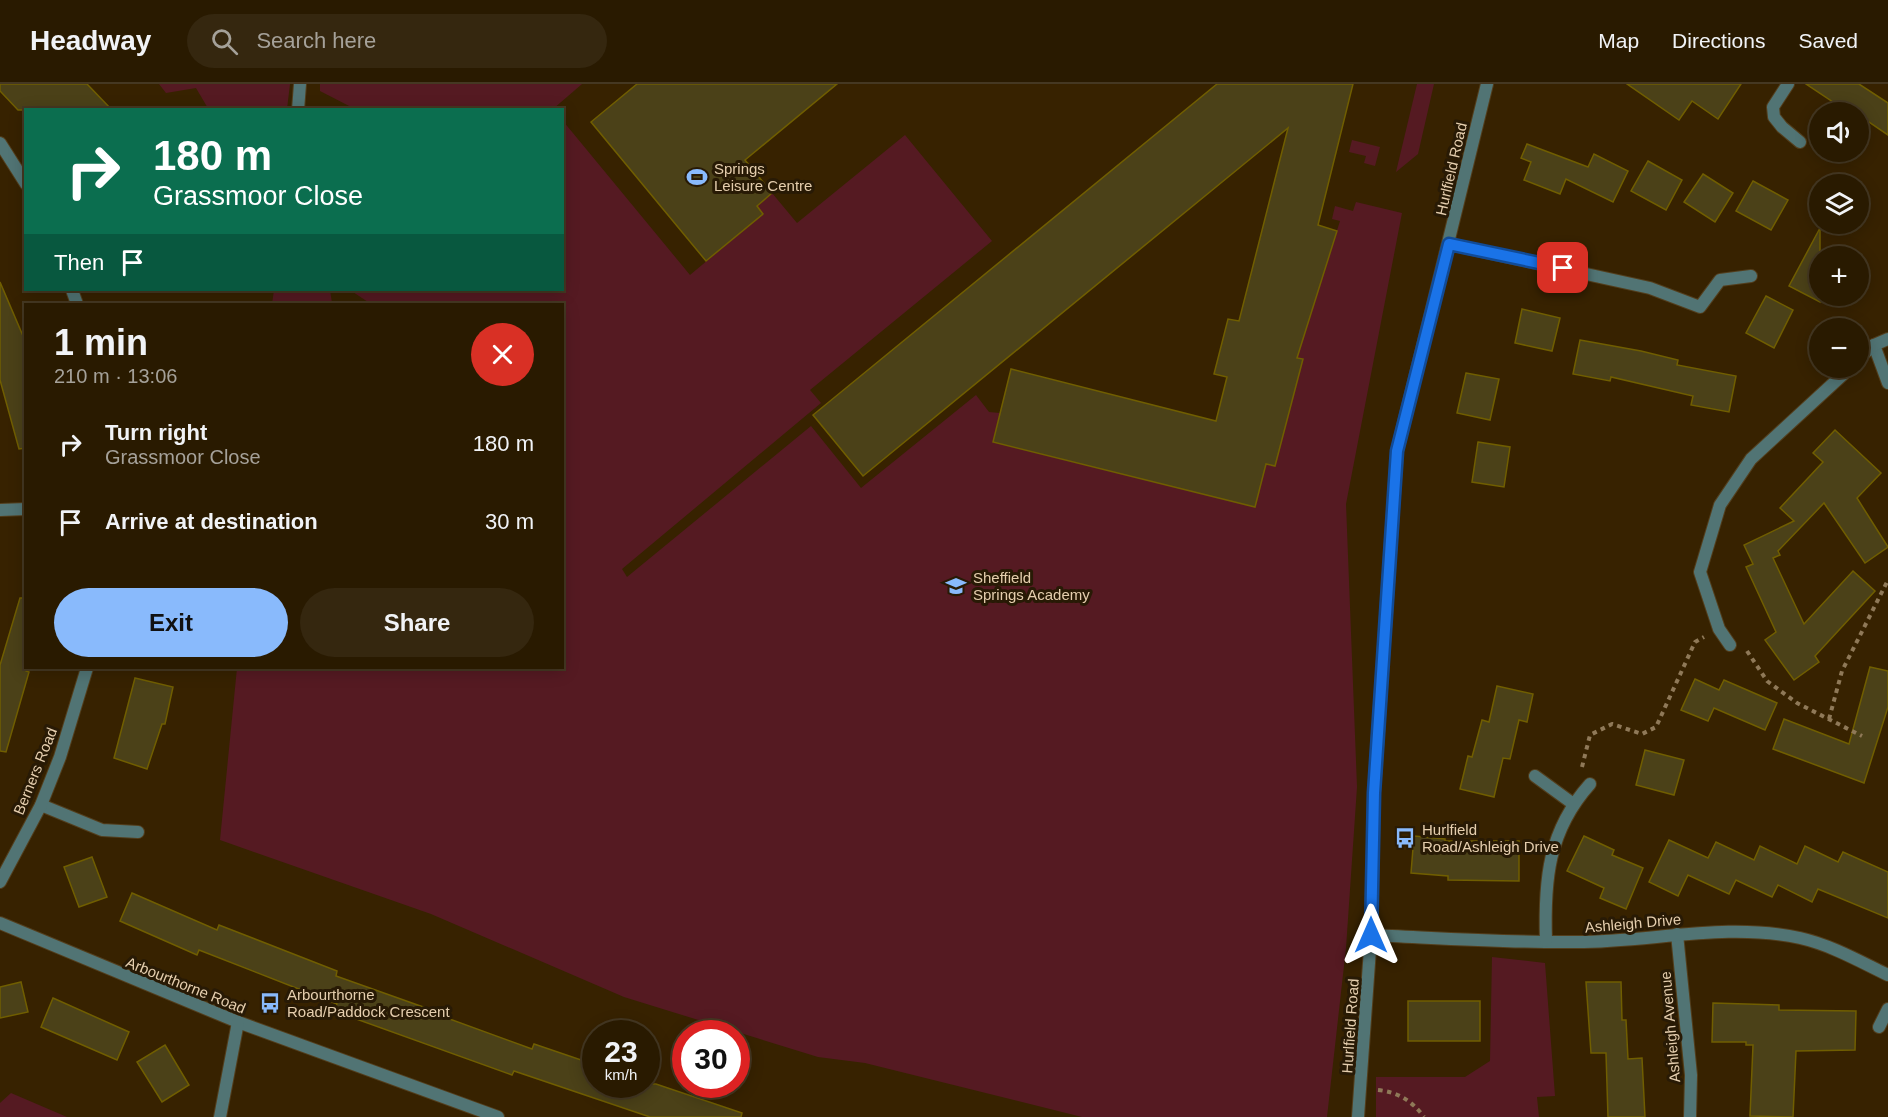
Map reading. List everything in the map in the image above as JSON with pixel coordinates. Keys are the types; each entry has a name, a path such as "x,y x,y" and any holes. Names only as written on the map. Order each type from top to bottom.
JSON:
{"street":[{"path":"298,108 300,84"},
{"name":"Hurlfield Road","path":"1358,1117 1371,935 1374,793 1397,451 1487,84"},
{"path":"1788,84 1773,107 1774,117 1800,142"},
{"path":"0,143 24,181"},
{"path":"1449,244 1650,288 1700,307 1720,280 1751,276"},
{"path":"1869,349 1888,339"},
{"path":"1874,345 1888,383"},
{"path":"1730,645 1719,629 1700,572 1720,505 1751,459 1839,378"},
{"path":"0,510 24,509"},
{"name":"Berners Road","path":"0,882 41,805 63,747 87,669"},
{"path":"1535,776 1572,803"},
{"path":"1546,941 1549,864 1557,833 1572,803 1590,784"},
{"path":"41,805 102,830 138,832"},
{"name":"Arbourthorne Road","path":"0,923 238,1022 498,1117"},
{"name":"Ashleigh Drive","path":"1371,935 1576,942 1677,934 1755,933 1798,938 1828,946 1888,975"},
{"name":"Ashleigh Avenue","path":"1677,934 1690,1075 1690,1117"},
{"path":"1880,1027 1888,1009"},
{"path":"220,1117 226,1074 238,1022"}],"path":[{"path":"1828,719 1842,671 1888,580"},
{"path":"1590,784 1582,767 1590,735 1612,724 1642,734 1656,727 1695,642 1719,629"},
{"path":"1730,645 1744,647 1767,681 1797,703 1862,736"},
{"path":"1361,1088 1391,1091 1414,1104 1424,1117"}],"shaded area":[{"path":"159,84 290,84 287,108 208,108 196,88 166,93"},
{"path":"320,84 582,84 554,108 353,108 320,91"},
{"path":"1417,84 1434,84 1418,154 1396,172"},
{"name":"Sheffield Springs Academy","path":"564,122 690,275 763,214 757,206 772,193 797,223 905,135 992,241 810,390 821,403 622,569 627,577 811,426 861,488 976,395 989,412 1000,413 993,442 1255,507 1266,464 1275,466 1302,359 1290,356 1301,343 1340,221 1332,219 1335,206 1353,211 1356,202 1402,213 1346,504 1357,787 1346,948 1327,1117 1082,1117 865,1063 818,1057 750,1036 750,1020 698,1020 624,997 431,914 220,840 237,669 564,669 564,303 370,303 352,291 564,291"},
{"path":"1352,140 1380,147 1375,166 1364,163 1366,156 1349,152"},
{"path":"274,291 330,291 332,303 272,303"},
{"path":"1492,957 1545,963 1555,1096 1537,1097 1539,1117 1376,1117 1376,1077 1465,1077 1490,1061"},
{"path":"11,1093 67,1117 0,1117 0,1103"}],"building":[{"path":"0,84 87,84 110,108 24,108 24,110 18,110 0,91"},
{"name":"Springs Leisure Centre","path":"637,84 837,84 745,160 772,193 757,206 763,214 706,261 591,122"},
{"path":"1217,84 1353,84 1318,225 1337,231 1297,358 1303,359 1275,466 1266,464 1255,507 993,442 1011,369 1216,421 1227,377 1214,374 1228,319 1239,321 1288,128 863,476 813,415"},
{"path":"1627,84 1741,84 1718,119 1692,101 1679,120"},
{"path":"1806,84 1859,84 1888,103 1888,135 1869,122 1869,102 1833,102"},
{"path":"1527,144 1588,167 1594,154 1628,171 1613,202 1566,179 1560,194 1524,180 1531,162 1521,158"},
{"path":"1648,161 1682,180 1666,210 1631,191"},
{"path":"1703,174 1733,193 1715,222 1684,202"},
{"path":"1753,181 1788,200 1771,230 1736,211"},
{"path":"1817,234 1820,234 1820,246 1810,246"},
{"path":"1809,249 1809,296 1789,286"},
{"path":"0,282 24,338 24,448 19,449 0,380"},
{"path":"1766,296 1793,310 1774,348 1746,333"},
{"path":"1522,309 1560,318 1552,351 1515,343"},
{"path":"1580,340 1641,351 1678,360 1677,365 1736,376 1729,412 1691,405 1693,396 1611,377 1610,381 1573,374"},
{"path":"1466,373 1499,379 1490,420 1457,413"},
{"path":"1835,430 1881,473 1857,498 1888,547 1865,563 1824,503 1778,551 1780,555 1773,558 1804,624 1853,571 1875,591 1815,656 1819,662 1794,680 1765,640 1776,632 1746,567 1753,564 1744,545 1794,521 1780,508 1823,462 1813,453"},
{"path":"1478,442 1510,447 1504,487 1472,482"},
{"path":"20,598 24,598 24,669 29,672 6,752 0,751 0,665"},
{"path":"1870,667 1888,671 1888,707 1864,783 1773,749 1784,719 1849,744"},
{"path":"135,678 173,687 165,724 162,724 147,769 114,758"},
{"path":"1695,679 1719,690 1724,680 1777,703 1765,730 1714,708 1708,721 1681,710"},
{"path":"1497,686 1533,694 1527,722 1519,720 1510,759 1503,758 1494,797 1460,789 1468,756 1472,757 1482,720 1489,722"},
{"path":"1645,750 1684,760 1674,795 1636,785"},
{"path":"1414,836 1445,839 1445,841 1519,841 1519,881 1448,880 1448,876 1411,873"},
{"path":"1584,836 1614,850 1612,855 1643,868 1626,909 1600,898 1604,888 1567,871"},
{"path":"1669,840 1708,858 1716,842 1754,860 1760,846 1797,864 1805,846 1838,862 1843,852 1888,872 1888,918 1818,889 1812,902 1778,885 1772,897 1736,880 1729,894 1688,875 1678,896 1649,882"},
{"path":"92,857 107,897 79,907 64,867"},
{"path":"132,893 217,930 219,925 337,971 336,976 426,1008 425,1010 532,1049 534,1044 582,1060 582,1094 514,1071 512,1075 334,1011 337,1004 199,950 197,955 120,921"},
{"path":"21,982 28,1012 0,1018 0,987"},
{"path":"1586,982 1621,982 1622,1020 1626,1020 1628,1059 1642,1058 1645,1117 1608,1117 1606,1053 1591,1053"},
{"path":"53,998 129,1032 117,1060 41,1027"},
{"path":"1408,1001 1480,1001 1480,1041 1408,1041"},
{"path":"1713,1003 1779,1005 1779,1010 1856,1011 1855,1050 1796,1051 1793,1117 1750,1116 1753,1045 1746,1045 1746,1042 1712,1042"},
{"path":"165,1045 189,1085 162,1102 137,1062"},
{"path":"660,1085 672,1089 672,1098 698,1098 742,1113 741,1117 650,1117 594,1098 660,1098"}],"place":[{"name":"Springs Leisure Centre","path":"697,177"},
{"name":"Sheffield Springs Academy","path":"956,586"},
{"name":"Hurlfield Road/Ashleigh Drive","path":"1405,838"},
{"name":"Arbourthorne Road/Paddock Crescent","path":"270,1003"}],"route":[{"path":"1371,935 1374,793 1397,451 1449,244 1563,268"}]}
